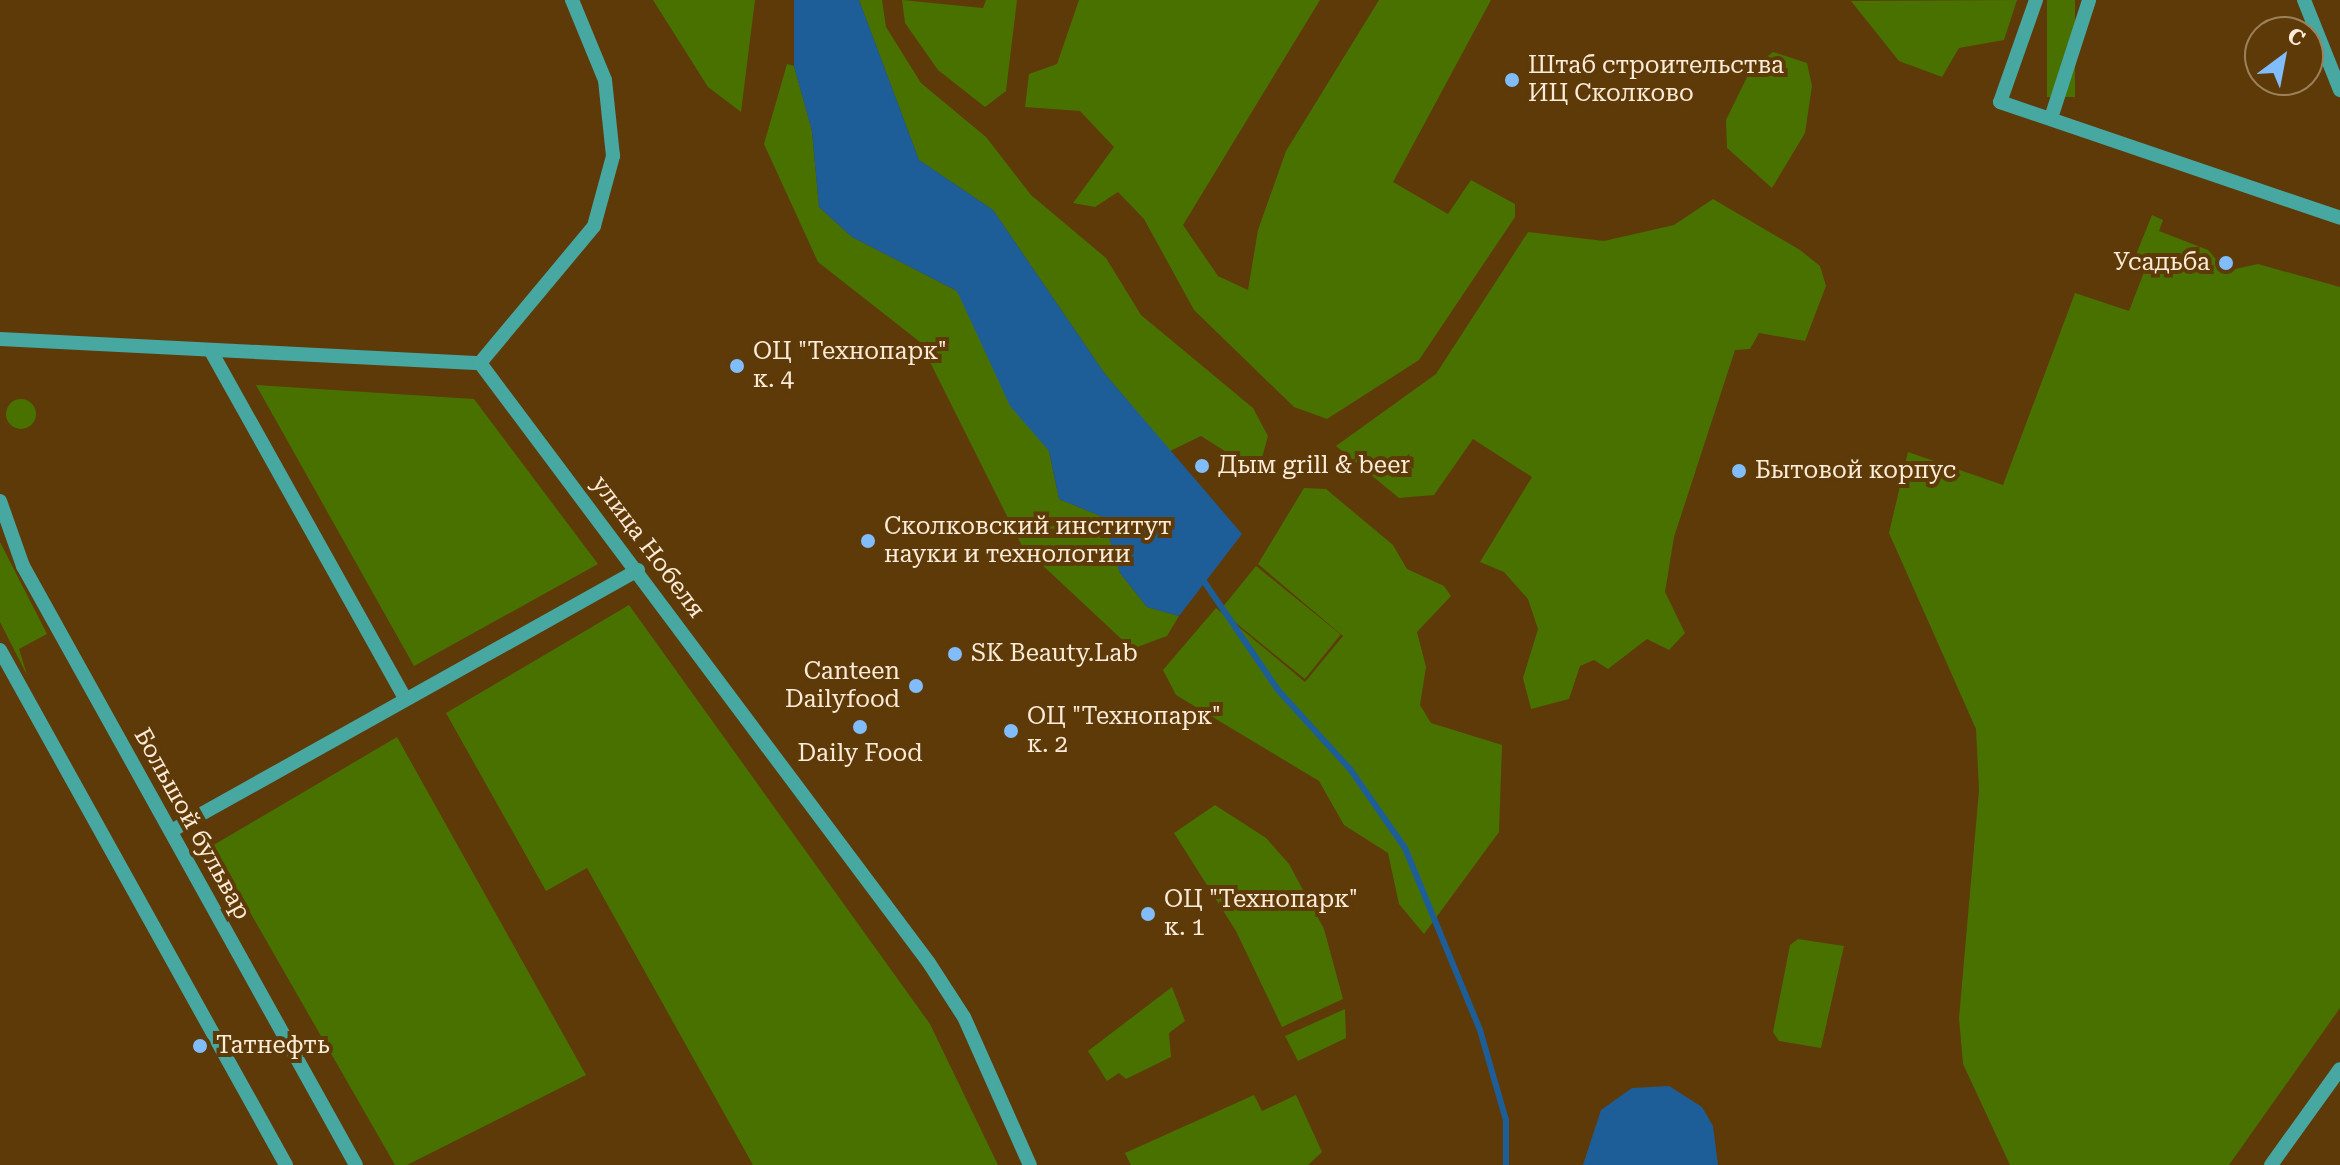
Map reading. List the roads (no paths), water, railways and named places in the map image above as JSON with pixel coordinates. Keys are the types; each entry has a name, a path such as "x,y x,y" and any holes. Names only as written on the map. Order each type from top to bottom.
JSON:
{"street":[{"path":"0,339 212,353 480,363 594,226 613,156 605,80 572,0"},
{"path":"2036,0 2000,102 2340,218"},
{"path":"2051,118 2089,0"},
{"path":"2304,0 2340,90"},
{"path":"212,353 405,699"},
{"name":"улица Нобеля","path":"480,363 638,570 929,963 964,1017 1030,1165"},
{"name":"Большой бульвар","path":"0,501 23,566 356,1165"},
{"path":"171,831 638,570"},
{"path":"0,650 286,1165"},
{"path":"2271,1165 2334,1089 2340,1069"}],"water":[{"path":"794,0 859,0 919,160 993,210 1105,374 1242,534 1179,616 1147,607 1120,573 1103,517 1059,499 1049,451 1010,406 957,291 852,237 819,207 812,131 794,66"},
{"path":"1669,1086 1702,1107 1713,1126 1718,1165 1583,1165 1601,1110 1632,1088"}],"waterway":[{"path":"1203,580 1278,690 1350,769 1405,848 1480,1030 1506,1120 1506,1165"}],"place":[{"name":"Штаб строительства ИЦ Сколково","path":"1512,80"},
{"name":"Усадьба","path":"2226,263"},
{"name":"ОЦ \"Технопарк\" к. 4","path":"737,366"},
{"name":"Дым grill & beer","path":"1202,466"},
{"name":"Бытовой корпус","path":"1739,471"},
{"name":"Сколковский институт науки и технологии","path":"868,541"},
{"name":"SK Beauty.Lab","path":"955,654"},
{"name":"Canteen Dailyfood","path":"916,686"},
{"name":"Daily Food","path":"860,727"},
{"name":"ОЦ \"Технопарк\" к. 2","path":"1011,731"},
{"name":"ОЦ \"Технопарк\" к. 1","path":"1148,914"},
{"name":"Татнефть","path":"200,1046"}]}
